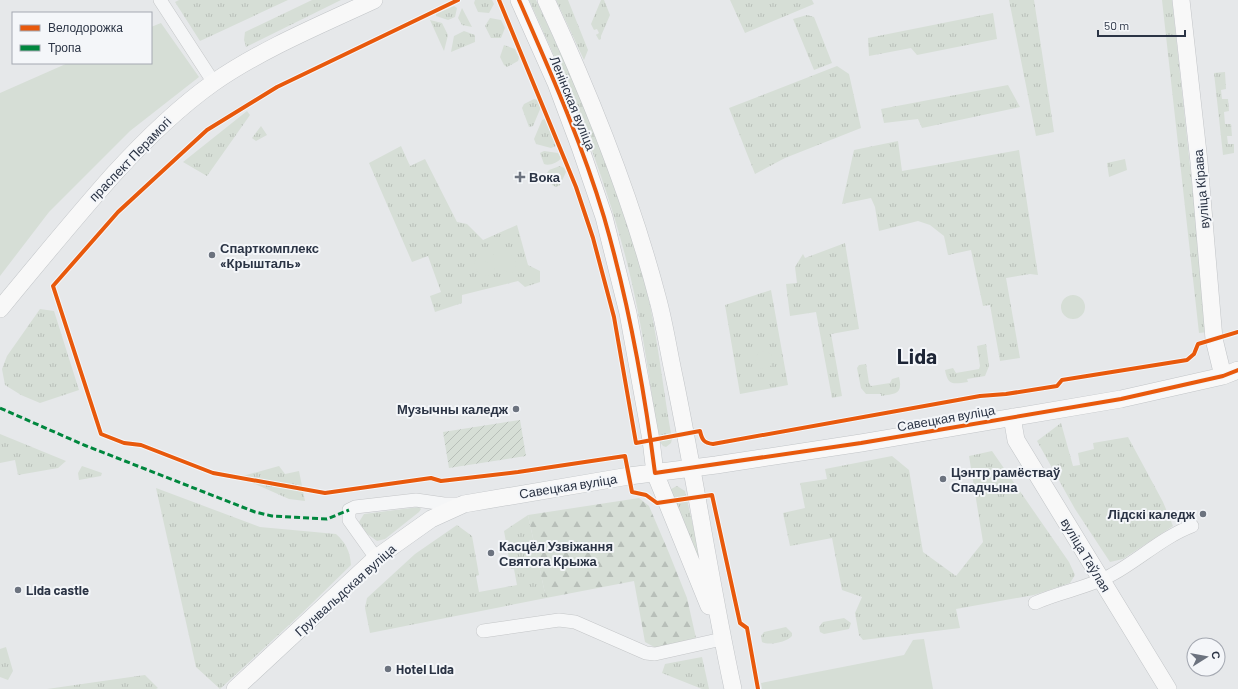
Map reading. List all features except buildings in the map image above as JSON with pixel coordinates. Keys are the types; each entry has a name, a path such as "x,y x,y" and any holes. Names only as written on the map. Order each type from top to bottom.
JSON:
{"main road":[{"name":"праспект Перамогі","path":"0,309 70,223 153,132 185,104 238,67 304,33 374,0"},
{"name":"Ленінская вуліца","path":"519,0 564,104 604,217 628,313 650,440 654,473 722,639"},
{"name":"Ленінская вуліца","path":"546,0 581,76 606,137 636,222 658,301 692,468 722,639"},
{"name":"вуліца Кірава","path":"1181,0 1198,162 1214,339 1231,373"},
{"name":"Савецкая вуліца","path":"464,504 654,473 862,443 1121,399 1231,373"},
{"name":"вуліца Таўлая","path":"1012,417 1016,440 1168,689"},
{"name":"Грунвальдская вуліца","path":"235,689 376,558 431,519 464,504"},
{"path":"722,639 733,689"}],"street":[{"path":"160,0 214,83"},
{"path":"376,558 349,520 349,510 355,507 416,500 444,504 464,504"},
{"path":"1036,603 1047,597 1083,587 1113,574 1176,532 1192,526"},
{"path":"483,631 559,620 575,622 646,653 655,654 722,639"}],"green space":[{"path":"179,0 288,0 200,41 175,2"},
{"path":"312,0 341,0 246,47 244,40 245,32"},
{"path":"475,0 492,0 494,4 489,13 478,12 474,3"},
{"path":"529,0 536,0 570,74 602,150 641,265 656,338 672,439 671,443 666,447 659,441 637,307 618,228 592,150 562,74"},
{"path":"556,0 568,0 588,50 584,60"},
{"path":"601,0 604,0 610,15 601,39 599,40 596,35 599,33 597,29 594,30 591,24"},
{"path":"730,0 812,0 814,4 745,33"},
{"path":"1009,0 1034,0 1054,132 1036,136"},
{"path":"1162,0 1172,0 1208,332 1199,333"},
{"path":"454,6 457,8 455,17 448,20 436,16 436,14"},
{"path":"462,8 472,27 462,25 458,18"},
{"path":"993,13 997,39 917,55 911,48 869,56 868,38"},
{"path":"807,15 814,17 832,63 814,70 793,19"},
{"path":"490,18 501,20 505,28 501,38 491,38 485,26"},
{"path":"430,20 442,23 448,35 444,51"},
{"path":"161,23 199,77 130,131 49,212 0,276 0,93 66,64 152,64 152,27"},
{"path":"464,31 475,35 475,42 451,52 454,36"},
{"path":"504,45 515,49 519,58 518,61 507,67 504,65 500,57"},
{"path":"837,66 849,74 861,128 785,158 755,174 729,108"},
{"path":"1225,72 1226,89 1221,90 1222,99 1228,99 1229,111 1224,112 1225,124 1231,124 1232,136 1227,136 1228,144 1234,144 1234,153 1223,155 1214,73"},
{"path":"1008,85 1020,107 922,128 918,119 884,123 881,109"},
{"path":"534,99 538,100 541,107 533,126 529,127 522,108 524,104"},
{"path":"247,111 250,115 207,176 183,162"},
{"path":"545,119 556,146 551,148 536,144 534,139 542,120"},
{"path":"261,126 267,135 256,141 252,138"},
{"path":"898,141 902,171 1019,150 1038,275 1030,274 1006,278 1020,358 1000,361 990,305 983,306 971,250 948,255 944,236 930,225 918,221 879,231 875,207 871,198 842,204 854,150"},
{"path":"401,146 410,166 425,159 457,222 467,224 483,240 517,225 528,265 540,271 540,282 525,287 518,281 462,295 462,303 435,312 430,296 441,292 428,256 412,262 369,163"},
{"path":"544,151 558,153 561,158 553,164 544,164 540,153"},
{"path":"1125,159 1127,170 1109,177 1107,163"},
{"path":"560,166 564,168 566,172 560,185 556,187 552,185 547,173 549,170"},
{"path":"845,243 859,329 831,334 842,396 832,398 816,312 790,316 786,284 797,283 795,267 803,254 805,258"},
{"path":"500,251 509,253 513,257 516,265 512,274 496,267 490,275 479,274 474,264 476,258 488,263 492,255"},
{"path":"771,290 788,385 740,394 725,305"},
{"path":"1073,295 1081,299 1085,307 1081,315 1073,319 1065,315 1061,307 1065,299"},
{"path":"40,309 54,311 79,390 40,403 21,395 5,385 2,369 7,356"},
{"path":"986,344 989,366 985,376 967,379 968,382 952,383 948,379 945,370 953,368 956,373 979,369 980,366 977,346"},
{"path":"764,351 770,354 773,360 770,366 764,369 758,366 755,360 758,354"},
{"path":"866,364 869,383 871,386 890,383 892,379 899,377 899,390 891,395 881,396 881,394 866,394 861,388 857,368 859,365"},
{"path":"520,420 526,456 449,468 443,432"},
{"path":"1061,423 1073,466 1080,465 1078,453 1094,449 1093,443 1128,437 1163,502 1173,526 1123,559 1110,562 1075,509 1037,441"},
{"path":"0,434 66,461 58,468 18,475 15,460 0,463"},
{"path":"992,451 1069,562 1075,575 1070,583 1034,595 956,609 960,628 863,640 859,635 855,613 862,597 842,590 832,538 790,546 783,513 805,508 800,483 827,479 825,469 892,456 909,470 923,552 956,576 983,542 969,456"},
{"path":"82,466 102,473 101,476 79,480 78,473"},
{"path":"279,466 285,474 299,471 305,501 289,499 239,477"},
{"path":"677,486 685,491 708,590 671,493 671,489"},
{"path":"156,488 260,527 336,534 345,544 350,556 351,565 220,689 196,667"},
{"path":"639,498 649,506 669,553 687,598 696,638 656,648 645,642 634,581 546,598 528,515"},
{"path":"419,507 421,509 419,512 385,539 377,541 362,530 359,522 364,514"},
{"path":"528,515 546,598 370,633 365,608 367,598 415,554 457,525 472,536 479,575 476,576 479,592 517,585 514,569 511,569 504,531"},
{"path":"844,618 851,623 849,629 824,634 820,632 819,627 823,622"},
{"path":"786,627 792,633 790,638 782,642 769,644 762,642 761,636 764,632"},
{"path":"924,639 933,689 762,689 761,683 904,655 913,640"},
{"path":"6,647 13,671 8,680 0,677 0,649"},
{"path":"702,657 709,689 702,689 662,673 665,664"},
{"path":"145,675 158,688 47,689"}],"marked path":[{"path":"0,408 84,445 255,512 272,516 327,519 349,510"}],"cycle path":[{"path":"458,0 277,87 207,130 118,212 53,286 101,434 124,443 141,445 213,473 325,493 431,478 441,481 518,472 625,456 632,492 646,495 657,503 712,495 740,623 747,628 758,689"},
{"path":"499,0 576,187 593,238 614,317 636,443 700,431 704,440 707,443 713,444 980,396 1006,394 1057,386 1062,380 1187,360 1194,354 1198,344 1238,332"},
{"path":"519,0 576,135 595,189 613,248 628,312 646,408 655,473 861,443 1121,399 1223,376 1238,370"}],"place":[{"name":"Вока","path":"520,177"},
{"name":"Спарткомплекс «Крышталь»","path":"212,255"},
{"name":"Музычны каледж","path":"516,409"},
{"name":"Цэнтр рамёстваў Спадчына","path":"943,479"},
{"name":"Лідскі каледж","path":"1203,514"},
{"name":"Касцёл Узвіжання Святога Крыжа","path":"491,553"},
{"name":"Lida castle","path":"18,590"},
{"name":"Hotel Lida","path":"388,669"}],"district":[{"name":"Lida","path":"917,357"}]}
